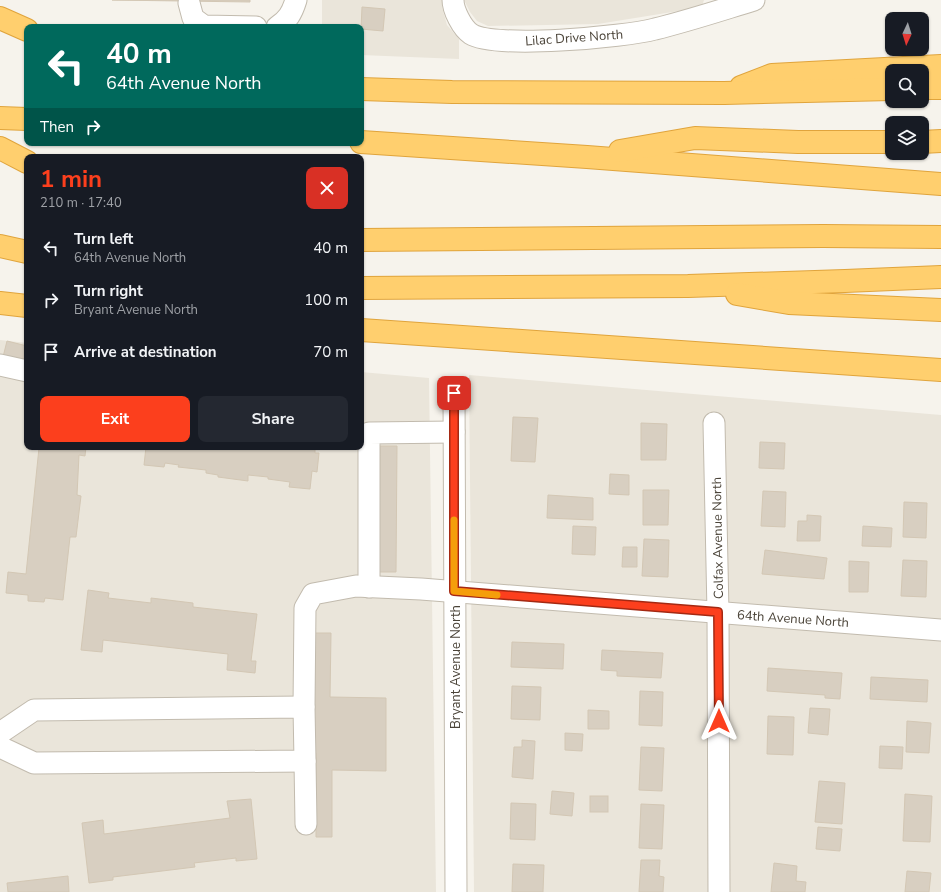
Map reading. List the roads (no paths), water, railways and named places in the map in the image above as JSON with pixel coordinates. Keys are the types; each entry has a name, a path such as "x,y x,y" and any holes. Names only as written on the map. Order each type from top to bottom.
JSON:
{"highway":[{"path":"0,18 24,29"},
{"path":"724,93 772,75 941,66"},
{"path":"929,88 941,88"},
{"path":"364,89 460,92 724,93 885,89"},
{"path":"0,118 24,119"},
{"path":"587,157 695,138 798,142 885,142"},
{"path":"929,142 941,141"},
{"path":"364,142 587,157 941,184"},
{"path":"0,148 24,160"},
{"path":"817,175 941,175"},
{"path":"364,240 823,236 941,238"},
{"path":"0,246 24,251"},
{"path":"364,288 688,286 941,277"},
{"path":"688,286 789,303 941,310"},
{"path":"0,303 24,306"},
{"path":"364,330 941,370"},
{"path":"684,352 941,360"}],"street":[{"path":"282,24 286,21 293,11 296,0"},
{"name":"Lilac Drive North","path":"453,4 460,21 470,34 488,40 510,41 590,39 653,30 715,6 754,0"},
{"path":"189,3 193,18 201,24"},
{"path":"0,365 24,370"},
{"name":"Bryant Avenue North","path":"454,393 456,892"},
{"name":"Colfax Avenue North","path":"714,423 718,612 719,892"},
{"path":"369,587 369,433 454,432"},
{"name":"64th Avenue North","path":"304,707 305,608 313,594 356,586 454,591 941,630"},
{"path":"0,733 34,710 304,707 306,824"},
{"path":"0,747 34,764 304,761"}]}
